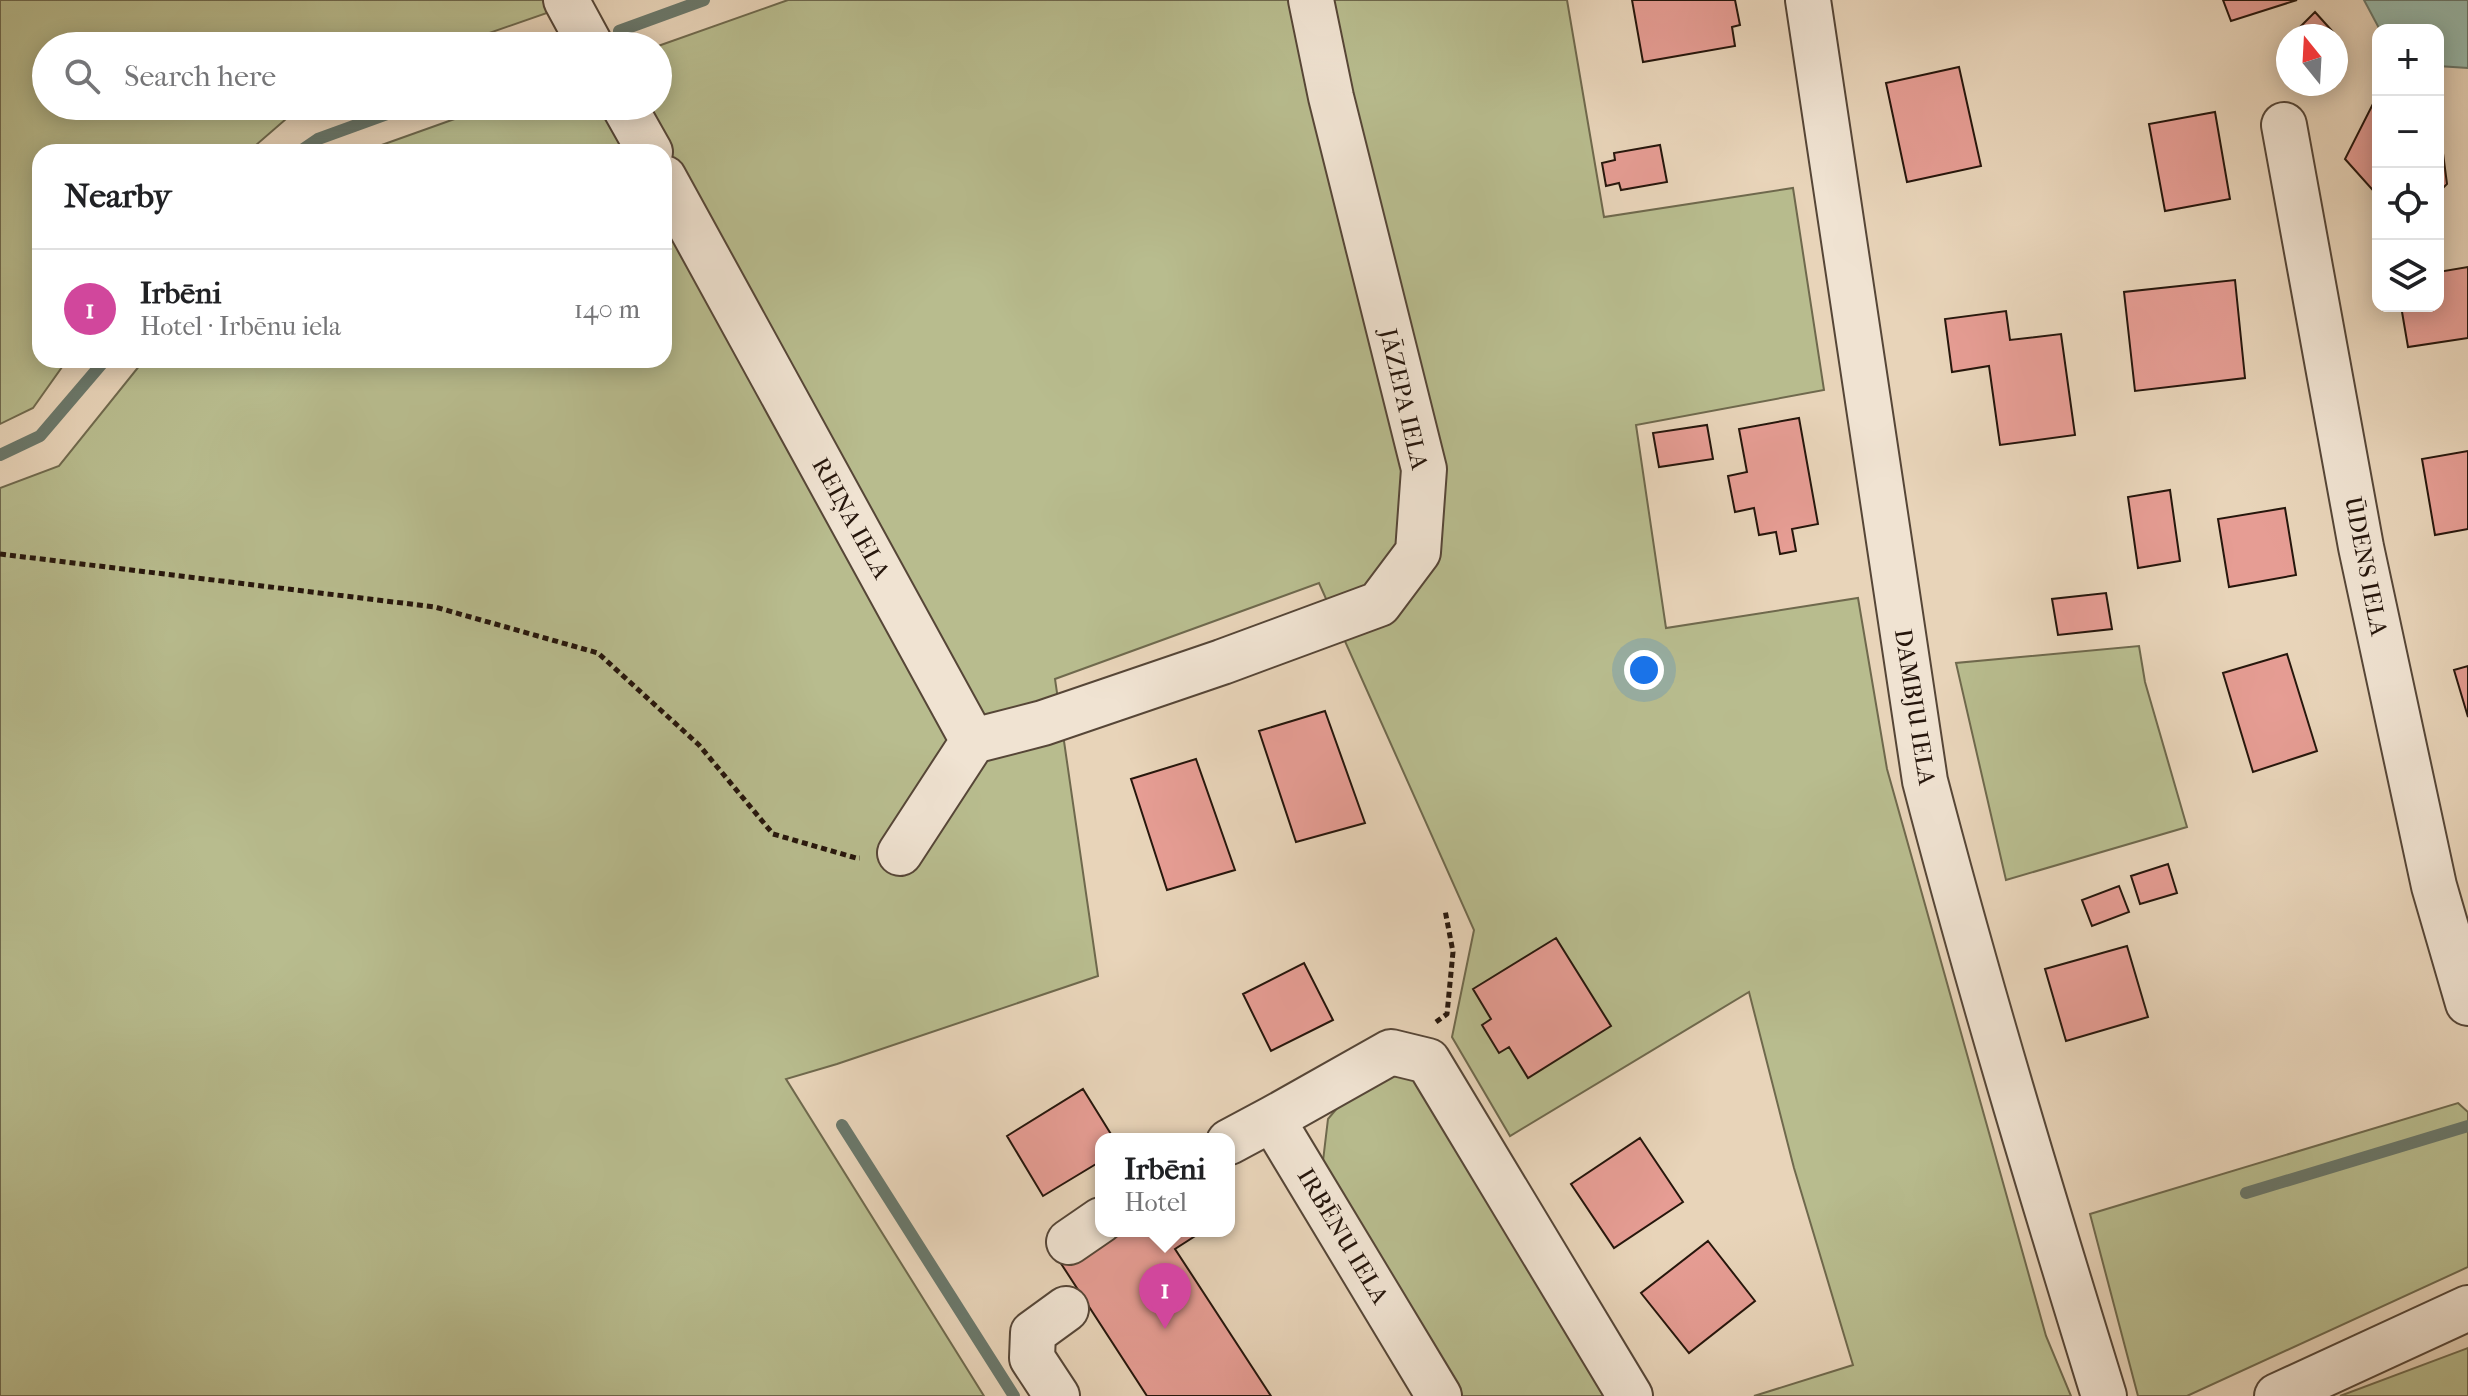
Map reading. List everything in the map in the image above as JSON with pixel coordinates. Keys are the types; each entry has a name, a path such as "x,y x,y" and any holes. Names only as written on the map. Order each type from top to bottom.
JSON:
{"street":[{"path":"566,0 583,32"},
{"name":"JĀZEPA IELA","path":"973,741 1043,723 1379,604 1418,552 1424,469 1331,97 1311,0"},
{"name":"DAMBJU IELA","path":"1808,0 1925,781 1959,910 2104,1396"},
{"path":"632,120 645,144"},
{"name":"ŪDENS IELA","path":"2284,125 2361,547 2434,886 2468,1003"},
{"name":"REIŅA IELA","path":"672,193 973,741"},
{"path":"900,853 973,741"},
{"path":"1235,1139 1391,1052 1428,1061 1630,1396"},
{"name":"IRBĒNU IELA","path":"1272,1119 1439,1396"},
{"path":"2277,1396 2468,1308"},
{"path":"1057,1396 1032,1358 1033,1333 1066,1309"}],"path":[{"path":"0,554 435,607 598,653 699,745 773,834 856,858 900,853"},
{"path":"1391,1052 1447,1014 1453,952 1445,910"}],"green space":[{"path":"0,0 584,0 492,32 32,32 32,120 285,120 257,144 32,144 32,368 61,368 33,408 0,424"},
{"path":"788,0 1567,0 1604,217 1793,188 1824,390 1636,425 1666,628 1858,598 1887,769 2046,1336 2071,1396 1754,1396 1853,1365 1794,1168 1749,992 1510,1136 1452,1037 1474,930 1319,583 1055,679 1098,976 786,1079 984,1396 0,1396 0,488 59,466 138,368 672,368 672,144 384,144 452,120 672,120 672,41"},
{"path":"2139,646 2145,682 2187,827 2006,880 1956,663"},
{"path":"1413,1070 1624,1396 1458,1396 1323,1161 1328,1119 1358,1083"},
{"path":"2458,1103 2468,1112 2468,1267 2187,1396 2138,1396 2090,1214"},
{"path":"2468,1348 2468,1396 2340,1396"}],"shaded area":[{"path":"2364,0 2468,0 2468,68 2444,66 2444,24 2377,24"}],"building":[{"path":"1632,0 1735,0 1740,25 1732,27 1735,46 1643,62"},
{"path":"2223,0 2297,0 2231,21"},
{"path":"2315,12 2326,24 2303,24"},
{"path":"1959,67 1981,166 1907,182 1886,83"},
{"path":"2372,106 2372,189 2345,159"},
{"path":"2215,112 2230,199 2165,211 2149,124"},
{"path":"1660,145 1667,182 1621,190 1619,183 1606,186 1602,163 1615,160 1614,153"},
{"path":"2468,267 2468,338 2408,347 2402,312 2444,312 2444,271"},
{"path":"2235,280 2245,378 2135,391 2124,292"},
{"path":"2006,311 2010,340 2061,334 2075,435 2000,445 1989,366 1952,372 1945,319"},
{"path":"1799,418 1818,524 1792,529 1796,551 1780,554 1776,532 1759,535 1754,508 1735,512 1728,476 1747,472 1739,429"},
{"path":"1707,425 1713,459 1659,467 1653,433"},
{"path":"2468,451 2468,529 2435,535 2422,459"},
{"path":"2170,490 2180,561 2138,568 2128,497"},
{"path":"2285,508 2296,575 2229,587 2218,519"},
{"path":"2106,593 2112,629 2058,635 2052,599"},
{"path":"2287,654 2317,751 2253,772 2223,673"},
{"path":"2468,666 2468,717 2454,670"},
{"path":"1325,711 1365,823 1296,842 1259,731"},
{"path":"1196,759 1235,870 1167,890 1131,779"},
{"path":"2168,864 2177,893 2140,904 2131,876"},
{"path":"2119,886 2129,912 2092,926 2082,900"},
{"path":"1556,938 1611,1026 1528,1078 1509,1047 1499,1053 1482,1025 1491,1019 1473,989"},
{"path":"2127,946 2148,1017 2066,1041 2045,969"},
{"path":"1304,963 1333,1020 1271,1051 1243,994"},
{"path":"1083,1089 1110,1133 1095,1133 1095,1165 1043,1196 1007,1136"},
{"path":"1640,1138 1683,1202 1614,1248 1571,1184"},
{"path":"1098,1237 1194,1237 1175,1249 1271,1396 1147,1396 1060,1262"},
{"path":"1708,1241 1755,1301 1689,1353 1641,1293"}],"waterway":[{"path":"619,31 704,0"},
{"path":"311,144 370,120"},
{"path":"0,455 40,436 98,368"},
{"path":"842,1125 1014,1396"},
{"path":"2246,1193 2468,1126"}],"place":[{"name":"Irbēni","path":"1165,1329"}]}
